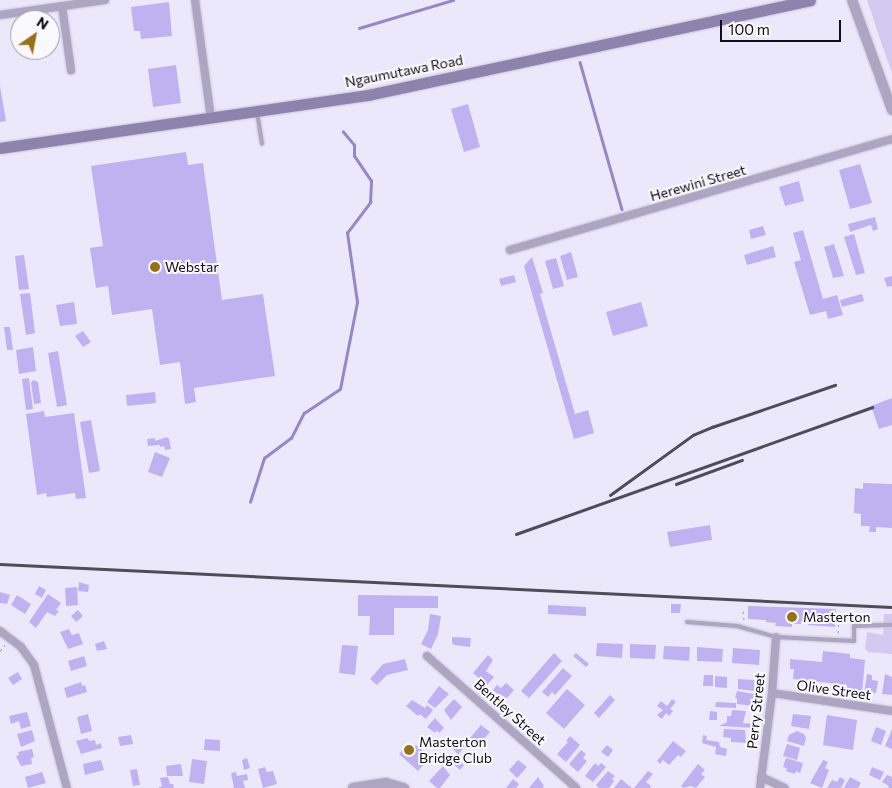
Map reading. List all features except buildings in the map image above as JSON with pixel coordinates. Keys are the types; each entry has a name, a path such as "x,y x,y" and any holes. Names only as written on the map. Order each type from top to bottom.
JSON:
{"main road":[{"name":"Ngaumutawa Road","path":"0,148 404,89 810,0"}],"street":[{"path":"0,15 105,0"},
{"path":"195,0 211,118"},
{"path":"852,0 892,110"},
{"path":"62,6 71,70"},
{"name":"Herewini Street","path":"510,250 892,140"},
{"path":"0,631 21,647 34,665 67,788"},
{"name":"Perry Street","path":"760,788 772,693 776,637"},
{"name":"Bentley Street","path":"427,656 576,788"},
{"name":"Olive Street","path":"772,693 892,711"},
{"path":"761,777 785,788"},
{"path":"352,788 386,783 403,787"}],"lane":[{"path":"257,111 262,144"},
{"path":"687,622 744,628 776,637 854,641 854,626 892,625"}],"path":[{"path":"743,611 744,628"},
{"path":"838,640 839,616"}],"shaded area":[{"path":"867,0 892,0 892,73 882,45"},
{"path":"884,614 892,614 892,654 868,652 865,649 867,632 883,635"}],"waterway":[{"path":"359,28 453,0"},
{"path":"580,62 622,209"},
{"path":"250,502 264,458 291,438 304,413 340,389 357,302 347,233 370,202 371,181 354,156 354,145 343,132"}],"railway":[{"path":"610,495 693,435 835,385"},
{"path":"516,534 872,407"},
{"path":"676,484 742,460"},
{"path":"0,564 892,607"}],"place":[{"name":"Webstar","path":"155,267"},
{"name":"Masterton","path":"792,617"},
{"name":"Masterton Bridge Club","path":"409,750"}]}
